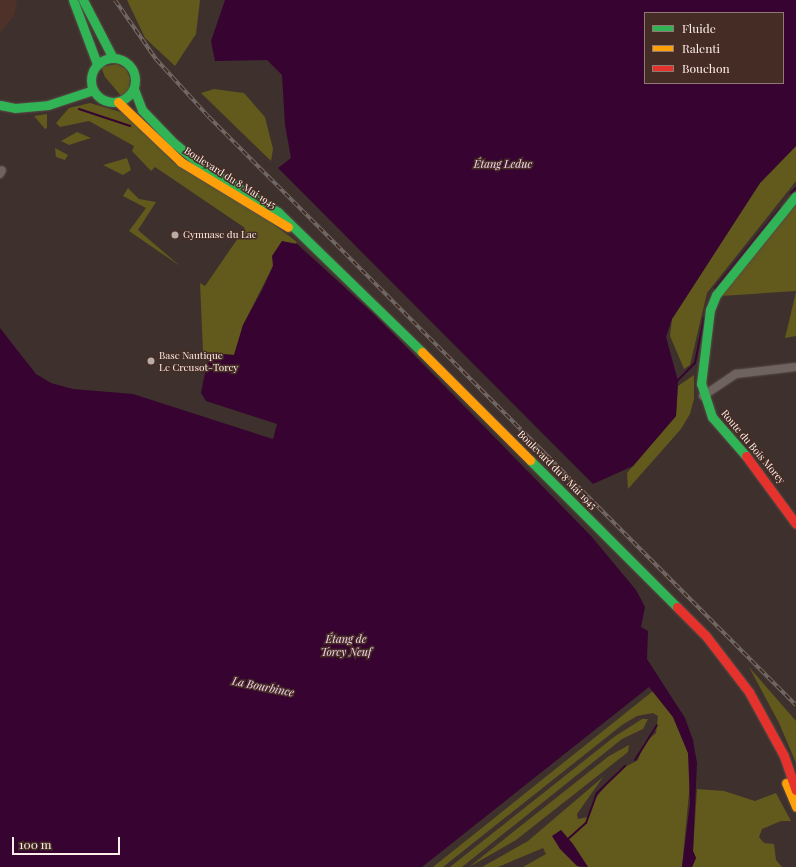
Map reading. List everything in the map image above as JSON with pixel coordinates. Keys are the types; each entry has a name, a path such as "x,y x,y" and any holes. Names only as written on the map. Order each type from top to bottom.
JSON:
{"main road":[{"path":"73,0 97,64"},
{"path":"83,0 112,58 132,67 134,89 118,102 103,100 93,90 91,76 97,64 112,58"},
{"name":"Boulevard du 8 Mai 1945","path":"134,89 142,110 174,143 201,165 278,212 718,649 749,692 773,740 796,807"},
{"path":"0,105 15,108 48,105 93,90"},
{"name":"Boulevard du 8 Mai 1945","path":"118,102 181,162 301,234"},
{"name":"Route du Bois Morey","path":"796,196 716,295 706,339 703,396 712,417 771,486 796,524"},
{"name":"Boulevard du 8 Mai 1945","path":"773,740 784,756 796,790"}],"street":[{"path":"703,396 736,374 796,367"}],"shaded area":[{"path":"0,0 16,0 17,4 14,16 0,33"},
{"path":"127,0 200,0 196,34 175,66 145,38"},
{"path":"117,64 126,69 130,78 129,89 122,97 105,77 101,67"},
{"path":"214,89 244,93 265,117 273,149 271,161 201,93"},
{"path":"90,103 127,114 173,162 264,217 297,242 273,266 243,325 234,355 203,352 200,283 205,286 245,228 155,167 151,171 132,151 134,146 89,121 60,127 56,123 69,108"},
{"path":"47,114 47,128 45,129 34,116"},
{"path":"77,132 91,138 69,145 61,141"},
{"path":"796,146 796,181 707,293 690,365 684,369 670,336 672,319 760,183"},
{"path":"55,148 68,155 65,160 56,157"},
{"path":"127,158 131,170 123,175 103,165"},
{"path":"128,188 139,199 156,202 138,230 180,266 129,231 146,208 123,196"},
{"path":"796,205 796,291 721,296"},
{"path":"796,292 796,336 785,338"},
{"path":"694,375 694,399 690,414 681,429 628,489 627,473 676,416 678,386"},
{"path":"749,667 796,721 796,763 779,723"},
{"path":"653,691 673,717 688,753 691,772 682,867 588,867 561,830 579,867 523,867 546,854 543,848 498,867 482,867 528,841 603,777 577,814 578,819 588,817 594,800 618,771 638,760 644,743 656,733 658,716 653,713 637,716 622,725 443,867 433,867"},
{"path":"642,719 648,719 643,729 622,739 462,867 450,867 614,737"},
{"path":"629,745 628,752 516,840 469,867 609,756"},
{"path":"697,789 724,791 755,801 776,793 791,821 781,821 762,829 759,837 764,843 774,844 776,860 782,867 692,867 696,858 693,851"}],"water":[{"name":"Étang Leduc","path":"225,0 796,0 796,146 760,183 672,319 666,337 678,381 676,416 633,466 593,484 278,168 291,158 285,125 282,75 267,60 215,61 211,41"},
{"name":"Étang de Torcy Neuf","path":"282,241 297,244 375,315 592,537 636,590 645,607 641,627 648,631 647,659 685,718 693,740 697,763 693,851 696,858 692,867 682,867 690,803 688,753 673,717 649,687 422,867 0,867 0,328 36,374 51,383 73,389 133,394 273,439 277,424 206,401 201,393 209,353 234,355 243,325 273,266 272,256"},
{"path":"561,830 573,844 588,867 577,866 560,849 552,836"}],"waterway":[{"path":"79,109 130,126"},
{"path":"791,193 796,188"},
{"path":"715,288 780,208"},
{"path":"677,381 695,363 704,318"},
{"path":"635,760 657,725"},
{"path":"568,839 586,823 597,793 625,766"}],"railway":[{"path":"115,0 156,59 209,117 796,705"}],"traffic: fast":[{"path":"73,0 97,64"},
{"path":"83,0 113,58"},
{"path":"117,58 122,59 129,64 134,71 135,80 134,89 129,96 122,101 109,102 104,101 97,96 92,89 91,76 92,71 97,64 104,59 117,58"},
{"path":"134,89 142,110 174,143 201,165 278,212 422,352"},
{"path":"0,105 15,108 48,105 93,90"},
{"path":"746,456 712,417 701,384 710,310 716,295 796,196"},
{"path":"530,460 677,607"}],"traffic: slow":[{"path":"118,102 181,162 288,227"},
{"path":"422,352 530,460"},
{"path":"786,783 796,807"}],"traffic: jam":[{"path":"746,456 796,524"},
{"path":"677,607 706,636 749,692 784,756 796,790"}],"place":[{"name":"Gymnase du Lac","path":"175,235"},
{"name":"Base Nautique Le Creusot-Torcy","path":"151,361"}],"water label":[{"name":"La Bourbince","path":"263,687"}]}
